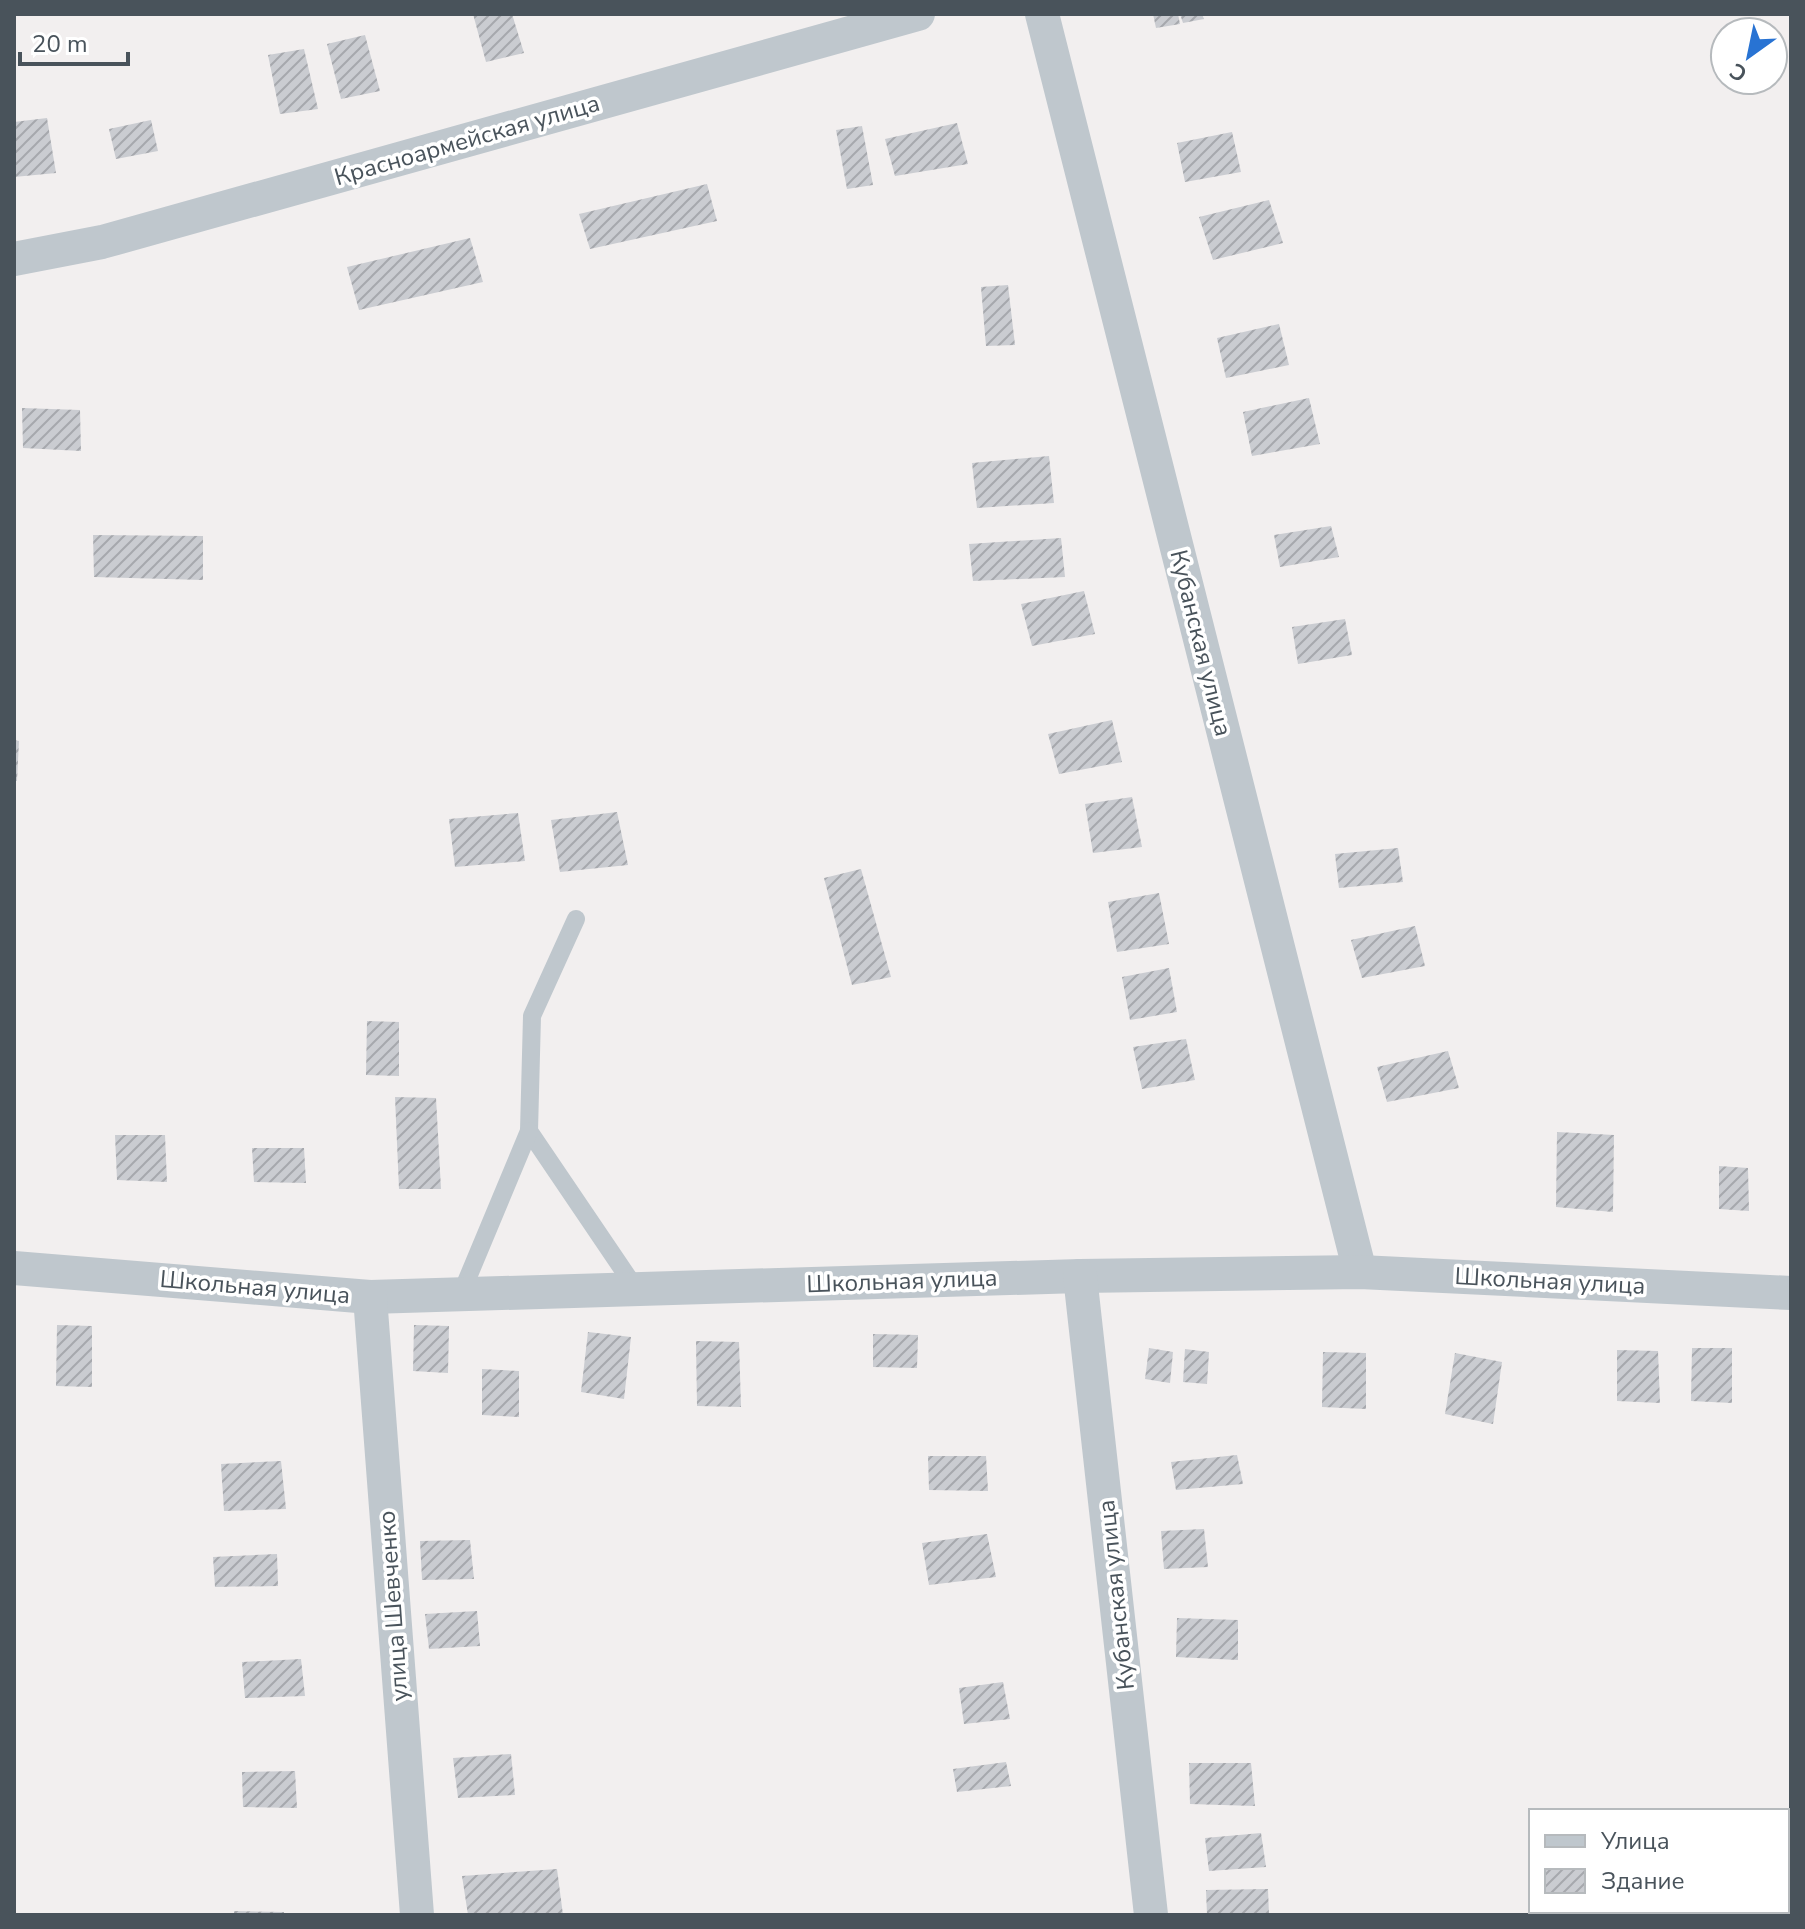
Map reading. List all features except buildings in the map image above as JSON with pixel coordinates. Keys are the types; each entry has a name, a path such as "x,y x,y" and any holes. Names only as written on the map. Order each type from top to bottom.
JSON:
{"street":[{"name":"Красноармейская улица","path":"14,259 102,242 918,14"},
{"name":"Кубанская улица","path":"1042,14 1360,1272"},
{"name":"Школьная улица","path":"14,1268 370,1297 1080,1276 1360,1272 1791,1293"},
{"name":"Кубанская улица","path":"1080,1276 1151,1915"},
{"name":"улица Шевченко","path":"370,1297 417,1915"}],"lane":[{"path":"461,1294 529,1131 532,1016 576,919"},
{"path":"529,1131 636,1289"}]}
